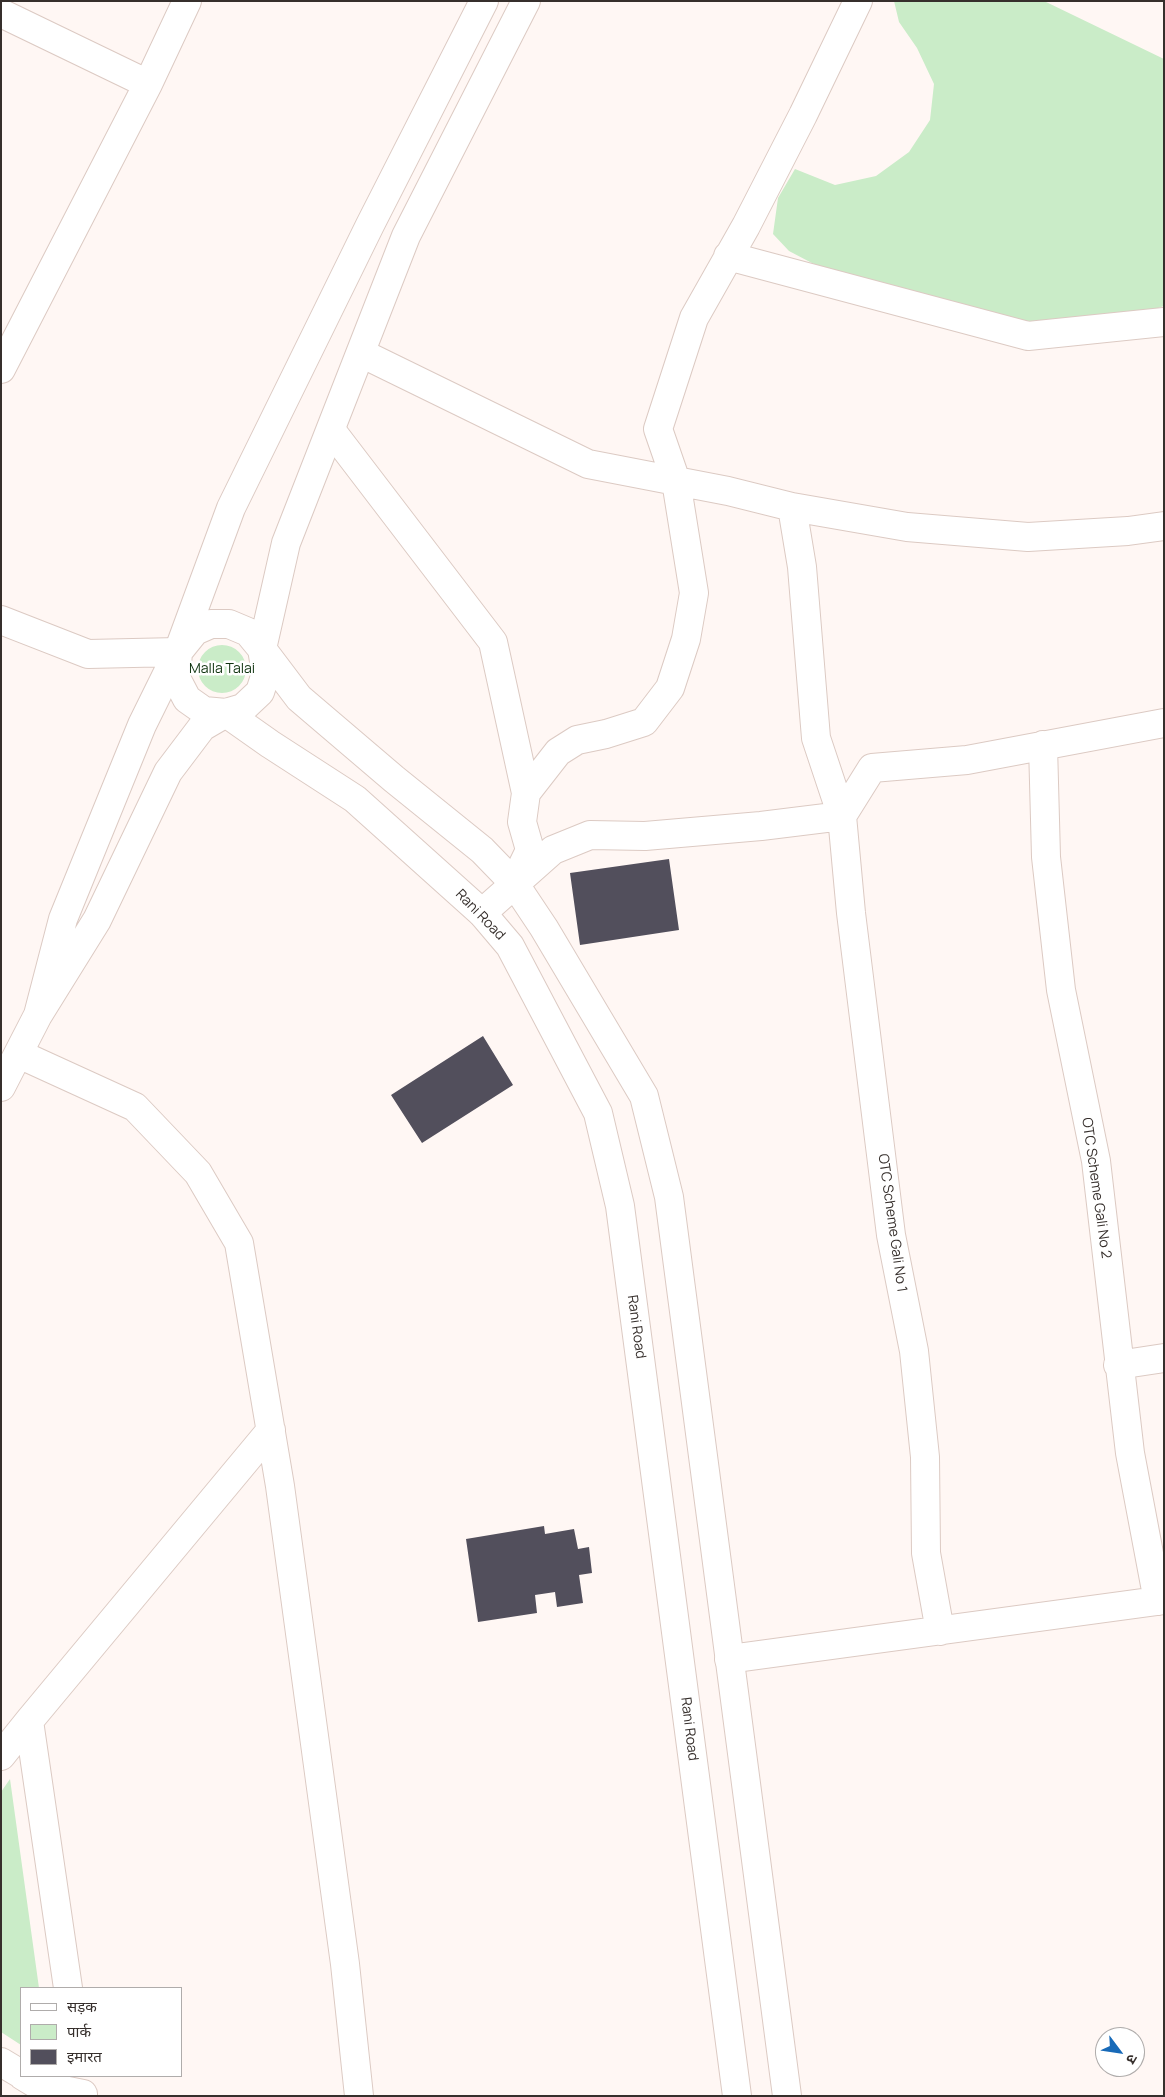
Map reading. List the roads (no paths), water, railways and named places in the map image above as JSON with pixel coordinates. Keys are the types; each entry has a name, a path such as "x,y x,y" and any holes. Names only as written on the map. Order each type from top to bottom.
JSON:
{"main road":[{"path":"1,369 148,84 187,1"},
{"path":"38,1015 63,919 142,725 178,652 231,508 370,225 484,1"},
{"path":"1,1087 38,1015 97,920 168,772 202,727 226,713 243,708 260,692 266,673 262,650 286,543 406,236 526,1"},
{"path":"526,793 558,752 577,740 606,734 644,722 670,688 686,639 694,593 676,481 658,429 694,318 803,115 858,1"},
{"path":"1,13 148,84"},
{"path":"728,256 1028,336 1164,322"},
{"path":"361,353 588,464 728,491 792,508 907,527 1028,537 1128,531 1164,526"},
{"path":"331,430 493,642 526,793 522,822 530,850 514,883"},
{"name":"OTC Scheme Gali No 1","path":"792,508 802,567 816,738 842,816 851,913 892,1235 914,1351 924,1456 926,1553 940,1630"},
{"path":"1,620 88,654 178,652"},
{"path":"226,713 204,711 187,699 176,678 178,652 195,631 211,624 228,624 248,632 299,698 394,779 482,850 514,883 544,928 644,1096 668,1197 787,2096"},
{"name":"Rani Road","path":"226,713 355,799 482,913 510,946 598,1113 620,1206 737,2096"},
{"path":"482,913 553,850 590,835 645,836 761,826 842,816 872,768 967,760 1164,723"},
{"name":"OTC Scheme Gali No 2","path":"1044,745 1046,857 1061,990 1096,1161 1118,1365 1130,1452 1161,1601"},
{"path":"19,1054 134,1107 198,1173 239,1243 280,1486 344,1954 359,2096"},
{"path":"1118,1365 1164,1358"},
{"path":"1,1756 270,1430"},
{"path":"729,1659 1161,1601"},
{"path":"29,1720 68,1987"},
{"path":"1,2062 20,2074"},
{"path":"25,2077 38,2085 82,2088"}],"park label":[{"name":"Malla Talai","path":"222,669"}]}
